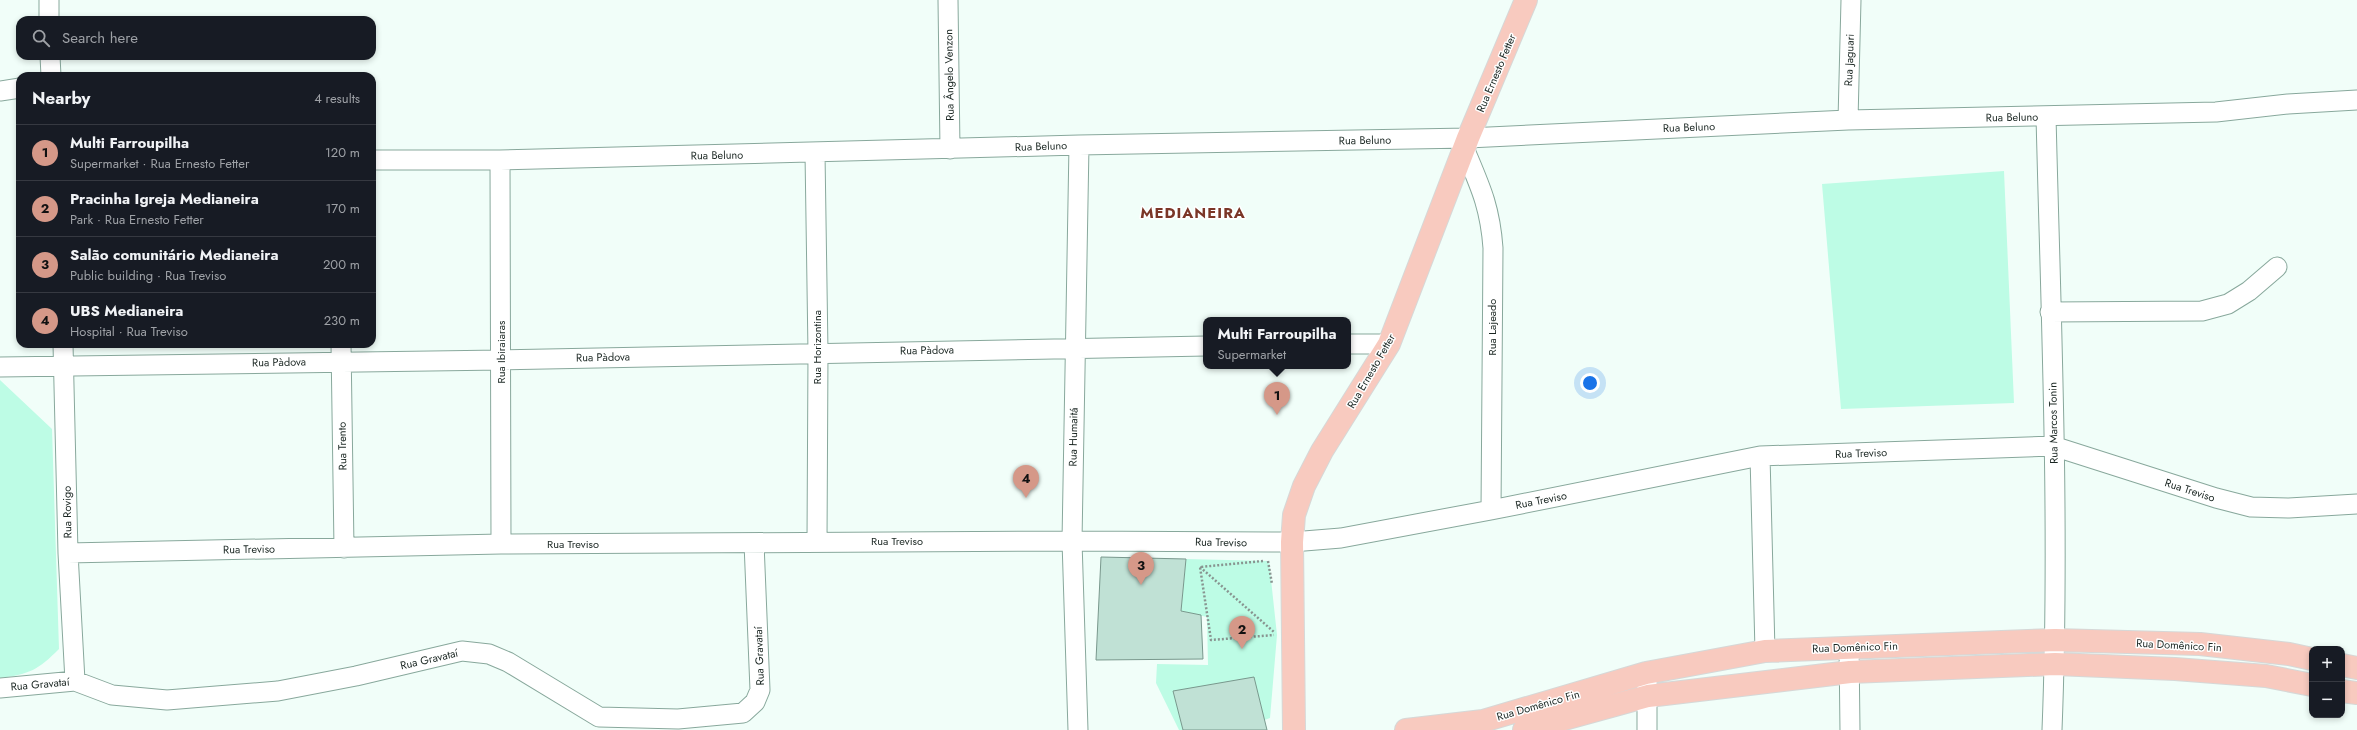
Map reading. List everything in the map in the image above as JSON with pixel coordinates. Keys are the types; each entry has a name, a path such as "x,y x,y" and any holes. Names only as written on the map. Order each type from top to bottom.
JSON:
{"main road":[{"name":"Rua Ernesto Fetter","path":"1294,730 1292,542 1294,515 1304,486 1322,451 1389,344 1466,143 1526,0"},
{"name":"Rua Domênico Fin","path":"1406,730 1484,725 1646,672 1765,651 2055,640 2200,644 2309,657"},
{"name":"Rua Domênico Fin","path":"1524,730 1648,696 1850,672 2055,664 2175,669 2266,676 2309,684"},
{"path":"2345,666 2357,668"},
{"path":"2345,691 2357,693"}],"street":[{"path":"49,0 49,16"},
{"name":"Rua Ângelo Venzon","path":"948,0 950,149"},
{"name":"Rua Jaguari","path":"1848,120 1851,0"},
{"path":"50,60 51,72"},
{"path":"0,90 16,88"},
{"name":"Rua Beluno","path":"376,160 500,160 1079,145 1466,143 1848,120 2216,112 2288,104 2357,100"},
{"name":"Rua Marcos Tonin","path":"2046,116 2053,446 2055,640 2052,730"},
{"name":"Rua Lajeado","path":"1466,143 1486,200 1490,218 1493,248 1491,510"},
{"name":"Rua Humaitá","path":"1078,730 1072,540 1074,347 1079,145"},
{"name":"Rua Horizontina","path":"815,153 818,352 817,542"},
{"name":"Rua Ibiraiaras","path":"500,160 501,544"},
{"path":"2050,312 2202,311 2228,304 2249,291 2277,267"},
{"path":"1351,344 1389,344"},
{"name":"Rua Pàdova","path":"0,367 341,353 501,360 818,352 1203,346"},
{"name":"Rua Rovigo","path":"63,348 68,552 75,681"},
{"name":"Rua Trento","path":"341,353 344,548"},
{"name":"Rua Treviso","path":"68,552 501,544 1072,540 1292,542 1341,538 1491,510 1760,456 2053,446 2216,498 2251,507 2289,508 2357,504"},
{"path":"1760,456 1765,651"},
{"name":"Rua Gravataí","path":"0,688 75,681 112,695 175,699 278,691 356,676 462,651 489,654 508,662 599,724 743,713 755,702 760,690 754,543"},
{"path":"1849,647 1850,730"},
{"path":"1646,672 1648,730"}],"path":[{"path":"1200,567 1269,561 1272,590"},
{"path":"1200,567 1211,640 1277,635"},
{"path":"1200,567 1277,635"},
{"path":"1276,627 1277,635"}],"green space":[{"path":"2004,171 2014,403 1841,409 1822,184"},
{"path":"0,380 52,429 59,649 45,662 33,670 19,675 0,678"},
{"path":"1186,559 1269,561 1277,635 1270,718 1237,730 1179,730 1156,683 1157,664 1208,665 1207,617 1181,611"}],"building":[{"path":"1101,557 1186,559 1181,611 1201,615 1203,659 1096,660"},
{"path":"1254,677 1267,730 1183,730 1173,691"}],"place":[{"name":"Multi Farroupilha","path":"1277,415"},
{"name":"UBS Medianeira","path":"1026,498"},
{"name":"Salão comunitário Medianeira","path":"1141,585"},
{"name":"Pracinha Igreja Medianeira","path":"1242,649"}],"district":[{"name":"MEDIANEIRA","path":"1193,213"}]}
